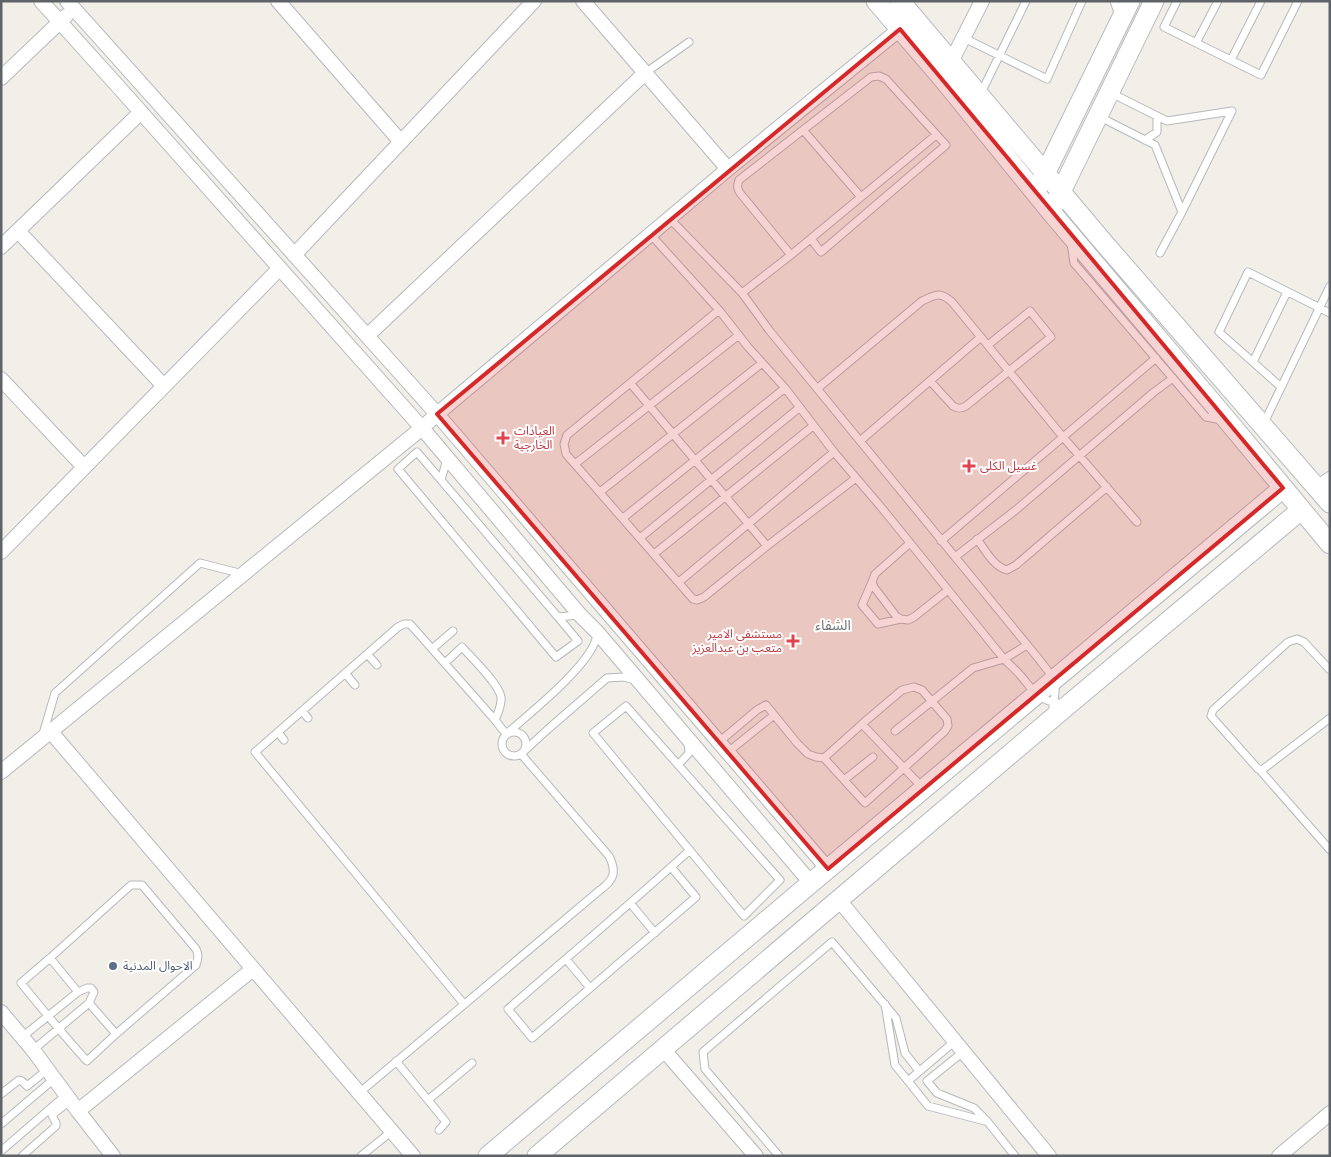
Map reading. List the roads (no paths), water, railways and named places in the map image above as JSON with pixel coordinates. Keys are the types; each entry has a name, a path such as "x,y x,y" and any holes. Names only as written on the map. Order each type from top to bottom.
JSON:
{"street":[{"path":"41,1 422,428 810,883"},
{"path":"278,1 401,142"},
{"path":"294,255 534,1"},
{"path":"583,1 728,169"},
{"path":"876,1 900,16 951,62 1263,425 1324,483 1330,504"},
{"path":"951,62 982,1"},
{"path":"1036,194 1130,1"},
{"path":"1050,212 1154,1"},
{"path":"1,78 60,22 70,5 437,414 828,869"},
{"path":"1,772 422,428 670,219 900,16"},
{"path":"900,16 1050,212 1330,544"},
{"path":"367,336 645,73"},
{"path":"1,247 141,112"},
{"path":"18,231 164,386"},
{"path":"1,552 280,268"},
{"path":"1,379 84,467"},
{"path":"488,1156 810,883 1283,488"},
{"path":"537,1156 942,813 1058,709 1301,510"},
{"path":"46,735 253,969 413,1156"},
{"path":"707,762 723,747"},
{"path":"923,789 942,813"},
{"path":"840,900 1048,1156"},
{"path":"71,1102 253,969"},
{"path":"1,1012 33,1050 113,1156"},
{"path":"663,1049 756,1156"},
{"path":"1280,1156 1330,1113"}],"lane":[{"path":"980,96 1026,1"},
{"path":"964,38 1047,79 1082,1"},
{"path":"1114,1 1120,21"},
{"path":"1177,1 1164,27 1261,75 1298,1"},
{"path":"1196,43 1218,1"},
{"path":"1231,60 1261,1"},
{"path":"645,73 689,42"},
{"path":"791,255 740,193 739,180 871,77 879,76 886,79 946,145 821,252 811,239"},
{"path":"1109,92 1167,122 1232,111 1160,253"},
{"path":"1098,116 1155,145 1182,212"},
{"path":"1145,140 1157,132 1157,116"},
{"path":"803,130 861,197"},
{"path":"742,293 811,239 936,135"},
{"path":"670,219 742,293 769,330 1055,680 1058,709"},
{"path":"651,235 670,254 785,388 813,426 1004,660 1019,674 1036,695 1058,709"},
{"path":"1070,235 1074,263 1206,417 1227,420"},
{"path":"1281,387 1219,332 1248,272 1330,313"},
{"path":"1263,425 1330,286"},
{"path":"1253,362 1287,292"},
{"path":"818,388 922,301 937,295 944,296 952,302 1079,456 1137,522"},
{"path":"719,310 567,435 564,444 566,454 693,599 697,600 856,478"},
{"path":"930,381 953,406 961,409 1051,337 1030,311 988,346"},
{"path":"575,464 738,334"},
{"path":"860,441 981,337"},
{"path":"941,540 1156,358"},
{"path":"600,492 762,363"},
{"path":"955,557 1018,509 1154,392 1173,378"},
{"path":"631,384 767,546"},
{"path":"623,518 785,388"},
{"path":"640,538 799,408"},
{"path":"654,554 813,426"},
{"path":"417,452 558,616 578,641 556,657 398,469 417,452"},
{"path":"679,582 834,452"},
{"path":"441,480 448,458"},
{"path":"977,540 996,564 1002,569 1007,570 1016,565 1106,487"},
{"path":"910,544 875,574 862,604 878,624 901,619 908,620 948,590"},
{"path":"46,735 55,693 200,563 244,574"},
{"path":"872,582 896,616 901,619"},
{"path":"558,616 580,615"},
{"path":"464,1004 255,752 398,627 404,624 410,624 496,720 506,734"},
{"path":"432,648 453,631"},
{"path":"597,632 596,640 590,652 571,675 506,734 501,743 504,751 510,756 522,754 607,678 624,677 638,681"},
{"path":"1330,670 1304,642 1297,639 1288,642 1213,710 1211,716 1330,850"},
{"path":"895,731 973,668 1004,660 1027,645"},
{"path":"445,663 462,648 492,681 501,695 496,720"},
{"path":"367,654 377,665"},
{"path":"345,673 355,685"},
{"path":"723,747 762,706 766,705 808,754 824,758 865,803 944,732 948,726 947,719 922,690 914,687 902,690 824,758"},
{"path":"626,706 780,880 744,916 690,850 593,734 626,706"},
{"path":"302,711 308,718"},
{"path":"723,747 774,715"},
{"path":"1259,769 1262,770 1330,718"},
{"path":"862,724 923,789"},
{"path":"278,732 284,740"},
{"path":"506,734 517,732 524,737 526,744 522,754"},
{"path":"678,765 689,753 688,739"},
{"path":"359,1093 609,883 613,873 609,856 522,754"},
{"path":"844,780 873,757"},
{"path":"671,867 696,897 532,1038 508,1009 631,904 671,867 690,850"},
{"path":"131,884 142,885 196,949 198,960 196,965 87,1061 21,983 50,958 131,884"},
{"path":"631,904 655,933"},
{"path":"779,1156 705,1069 703,1052 832,942 896,1018 905,1053 920,1072"},
{"path":"50,958 78,992"},
{"path":"566,959 590,988"},
{"path":"22,1037 78,992 91,988 94,992 89,1003 33,1050"},
{"path":"89,1003 116,1034"},
{"path":"885,1004 895,1065 928,1106 987,1121"},
{"path":"908,1081 959,1046"},
{"path":"916,1090 927,1081 959,1046"},
{"path":"396,1061 446,1122 440,1130"},
{"path":"428,1100 472,1063"},
{"path":"1,1094 19,1080 27,1086 51,1075"},
{"path":"1,1124 51,1075"},
{"path":"927,1081 936,1093 974,1108 1015,1156"},
{"path":"1,1151 71,1102"},
{"path":"22,1156 56,1126 52,1115 71,1102"},
{"path":"364,1155 392,1131"}],"place":[{"name":"العيادات الخارجية","path":"503,438"},
{"name":"غسيل الكلى","path":"969,466"},
{"name":"مستشفى الامير متعب بن عبدالعزيز","path":"793,641"},
{"name":"الاحوال المدنية","path":"113,966"}],"district":[{"name":"الشفاء","path":"833,625"}]}
